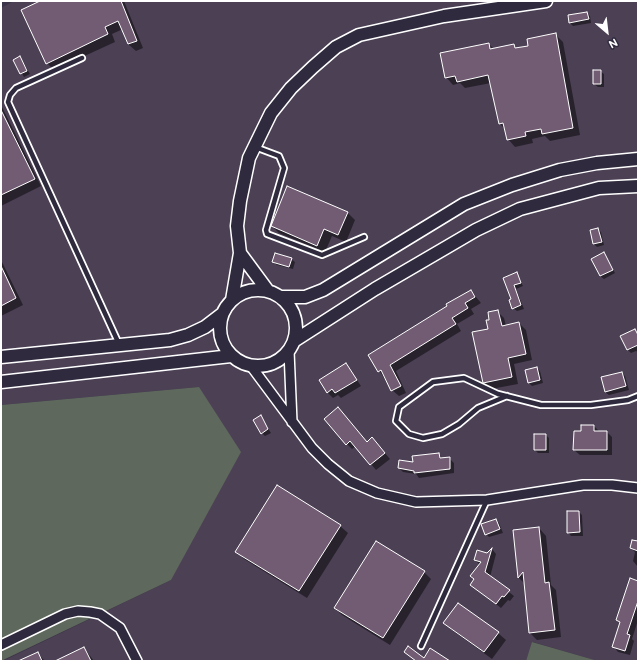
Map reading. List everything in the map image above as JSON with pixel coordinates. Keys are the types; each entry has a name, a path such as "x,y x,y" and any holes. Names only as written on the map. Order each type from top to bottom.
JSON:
{"street":[{"path":"232,300 240,253 237,226 243,179 254,146 271,113 291,88 336,48 359,35 444,16 546,1"},
{"path":"280,297 305,297 323,290 464,204 512,185 560,170 597,163 638,159"},
{"path":"222,314 219,325 220,337 224,347 231,356 241,363 252,366 273,364 292,346 375,289 476,230 520,210 599,188 638,186"},
{"path":"240,253 268,291"},
{"path":"1,357 170,340 188,335 205,327 222,314 232,300 242,293 255,290 268,291 280,297 290,306 295,317 296,329 292,346 292,422"},
{"path":"1,382 231,356"},
{"path":"252,366 312,448 328,464 350,481 377,492 416,502 487,500 583,485 612,485 638,488"},
{"path":"1,645 65,614 78,611 90,612 100,614 120,628 137,661"}],"lane":[{"path":"82,58 16,88 10,95 8,102 119,345"},
{"path":"254,146 279,156 284,168 266,230 267,234 322,255 364,237"},
{"path":"507,396 478,408 460,424 442,434 423,438 409,434 396,421 399,407 433,382 464,378 507,396 541,405 591,405 628,400 638,396"},
{"path":"421,646 487,500"}],"shaded area":[{"path":"14,1 638,1 638,661 598,661 533,642 526,661 3,661 171,580 199,387 1,405 1,8"}],"green space":[{"path":"199,387 241,452 171,580 1,661 1,405"},
{"path":"532,642 598,661 526,661"}],"building":[{"path":"40,1 121,1 137,41 128,44 118,21 105,27 108,34 46,64 21,10"},
{"path":"587,12 589,19 569,23 568,15"},
{"path":"556,33 573,128 542,134 541,129 525,132 526,136 507,140 503,123 499,124 488,75 457,82 455,76 445,78 440,53 489,43 490,49 514,44 515,48 528,46 527,39"},
{"path":"20,56 27,71 20,74 13,60"},
{"path":"593,70 601,70 601,84 593,84"},
{"path":"1,110 35,179 1,195"},
{"path":"287,186 348,212 338,235 324,229 317,246 271,226"},
{"path":"598,228 602,242 593,244 590,230"},
{"path":"604,252 613,270 600,276 591,259"},
{"path":"275,253 292,258 289,267 272,262"},
{"path":"1,266 16,298 1,306"},
{"path":"517,272 521,283 514,285 521,305 512,309 509,300 511,299 503,278"},
{"path":"471,290 475,297 465,303 468,308 452,318 456,324 390,365 401,386 391,391 381,370 378,372 368,355 447,306 446,304"},
{"path":"498,310 502,326 519,322 526,354 508,358 512,377 483,383 472,332 488,329 486,320 489,320 488,312"},
{"path":"635,329 638,335 638,345 627,350 620,336"},
{"path":"346,363 357,380 335,393 332,389 327,393 319,380"},
{"path":"537,367 540,380 528,383 525,370"},
{"path":"622,372 626,386 605,392 601,377"},
{"path":"338,407 367,442 372,437 385,453 370,465 350,441 346,445 324,419"},
{"path":"261,415 268,429 261,434 253,420"},
{"path":"581,425 594,425 594,431 607,431 607,450 573,450 574,431 581,431"},
{"path":"534,434 546,434 546,450 534,450"},
{"path":"439,453 440,458 450,457 450,469 414,473 414,471 398,468 399,460 413,462 412,456"},
{"path":"277,485 341,525 299,591 235,552"},
{"path":"567,511 579,511 580,532 567,533"},
{"path":"496,519 500,529 485,535 481,524"},
{"path":"539,527 545,583 549,582 555,630 529,633 523,572 518,578 513,530"},
{"path":"632,540 638,541 638,551 630,548"},
{"path":"376,541 425,571 383,638 334,608"},
{"path":"492,548 485,572 510,590 504,597 502,596 496,604 470,585 474,579 470,576 481,562 474,560 477,550 487,553"},
{"path":"630,578 638,581 638,601 627,634 630,635 625,651 612,647 620,622 616,620"},
{"path":"458,603 499,632 484,652 443,623"},
{"path":"408,646 424,658 430,648 450,661 416,661 404,652"},
{"path":"84,647 91,661 55,661"},
{"path":"38,652 42,661 18,661"}]}
